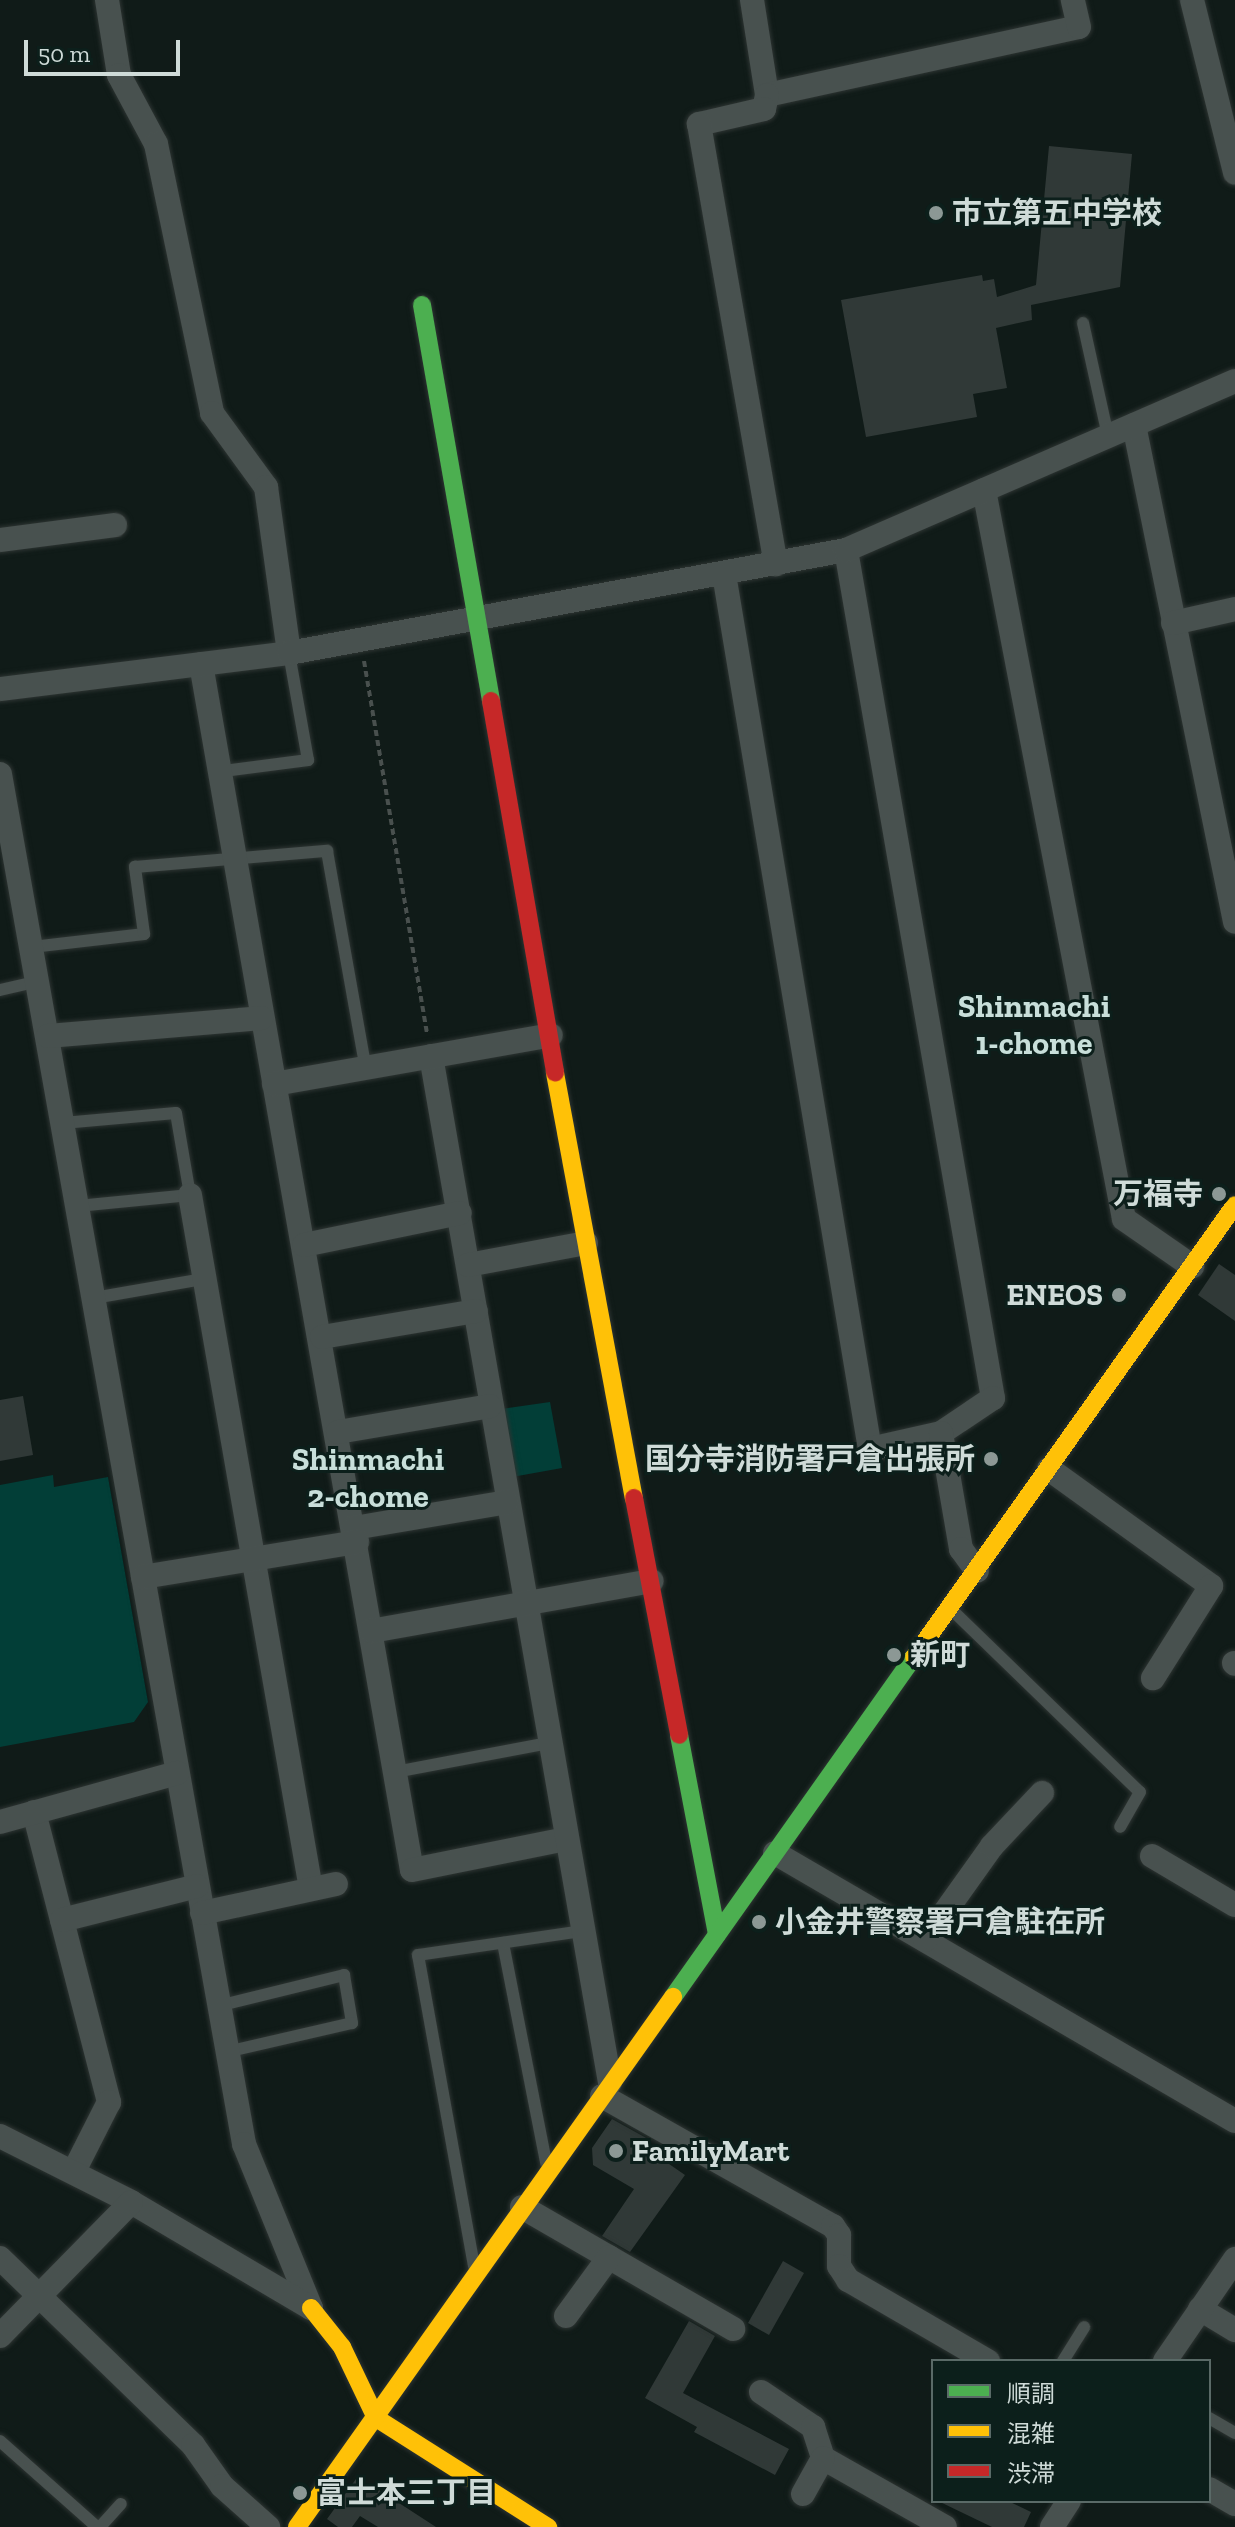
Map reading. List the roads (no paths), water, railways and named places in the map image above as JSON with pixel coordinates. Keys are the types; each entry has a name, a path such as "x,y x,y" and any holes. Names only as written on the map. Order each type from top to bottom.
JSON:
{"street":[{"path":"107,0 119,75 156,144 212,413 266,487 289,653"},
{"path":"752,0 767,95 764,109 699,124 776,564"},
{"path":"767,95 1079,27 1073,0"},
{"path":"1192,0 1235,173"},
{"path":"422,305 473,620 551,1035 586,1243 717,1934"},
{"path":"0,689 289,653 846,550 1235,381"},
{"path":"1134,425 1235,922"},
{"path":"984,490 1124,1219 1192,1266"},
{"path":"0,540 115,525"},
{"path":"724,574 870,1449 941,1433 993,1398 846,550"},
{"path":"1173,623 1235,609"},
{"path":"201,664 216,772 322,1337 412,1870 566,1839"},
{"path":"0,774 4,824 32,947 226,2052 253,2173 311,2308 342,2347 376,2418 548,2527"},
{"path":"48,1036 261,1018"},
{"path":"274,1084 551,1035"},
{"path":"431,1056 582,1931 606,2090"},
{"path":"190,1195 251,1559 311,1889"},
{"path":"297,2527 1235,1205"},
{"path":"304,1245 460,1213"},
{"path":"468,1265 586,1243"},
{"path":"322,1337 476,1311"},
{"path":"338,1432 490,1406"},
{"path":"941,1433 961,1549 977,1571"},
{"path":"1049,1469 1211,1586 1153,1678"},
{"path":"143,1577 251,1559 507,1502"},
{"path":"371,1631 652,1581"},
{"path":"0,1822 177,1773"},
{"path":"925,1940 992,1846 1042,1793"},
{"path":"34,1812 109,2102 74,2171"},
{"path":"775,1853 1235,2121"},
{"path":"1152,1856 1235,1905"},
{"path":"202,1913 336,1884"},
{"path":"62,1920 197,1886"},
{"path":"606,2090 833,2226 839,2235 839,2266 848,2280 985,2359"},
{"path":"0,2136 131,2202 311,2308"},
{"path":"0,2336 131,2202"},
{"path":"522,2207 733,2329"},
{"path":"566,2316 609,2257"},
{"path":"0,2258 37,2299 193,2445 222,2486 268,2527"},
{"path":"1166,2359 1235,2259"},
{"path":"1200,2309 1235,2330"},
{"path":"761,2392 813,2427 823,2458 945,2527"},
{"path":"803,2494 823,2458"},
{"path":"1211,2490 1235,2504"},
{"path":"1052,2527 1068,2503"}],"lane":[{"path":"1083,323 1108,436"},
{"path":"216,772 308,760 289,653"},
{"path":"32,947 144,934 135,867 327,851 366,1069"},
{"path":"0,990 38,981"},
{"path":"63,1123 176,1113 190,1195 78,1206"},
{"path":"94,1298 203,1279"},
{"path":"950,1608 1140,1792 1120,1827"},
{"path":"395,1772 549,1743"},
{"path":"476,2273 418,1955 582,1931"},
{"path":"503,1943 548,2171"},
{"path":"218,2006 344,1975 352,2023 226,2052"},
{"path":"1064,2359 1084,2327"},
{"path":"1211,2419 1235,2433"},
{"path":"0,2441 98,2527 121,2504"}],"place":[{"name":"市立第五中学校","path":"936,213"},
{"name":"万福寺","path":"1219,1194"},
{"name":"ENEOS","path":"1119,1295"},
{"name":"国分寺消防署戸倉出張所","path":"991,1459"},
{"name":"新町","path":"894,1655"},
{"name":"小金井警察署戸倉駐在所","path":"759,1922"},
{"name":"FamilyMart","path":"616,2151"},
{"name":"富士本三丁目","path":"300,2493"}],"district":[{"name":"Shinmachi 1-chome","path":"1034,1026"},
{"name":"Shinmachi 2-chome","path":"368,1478"}]}
